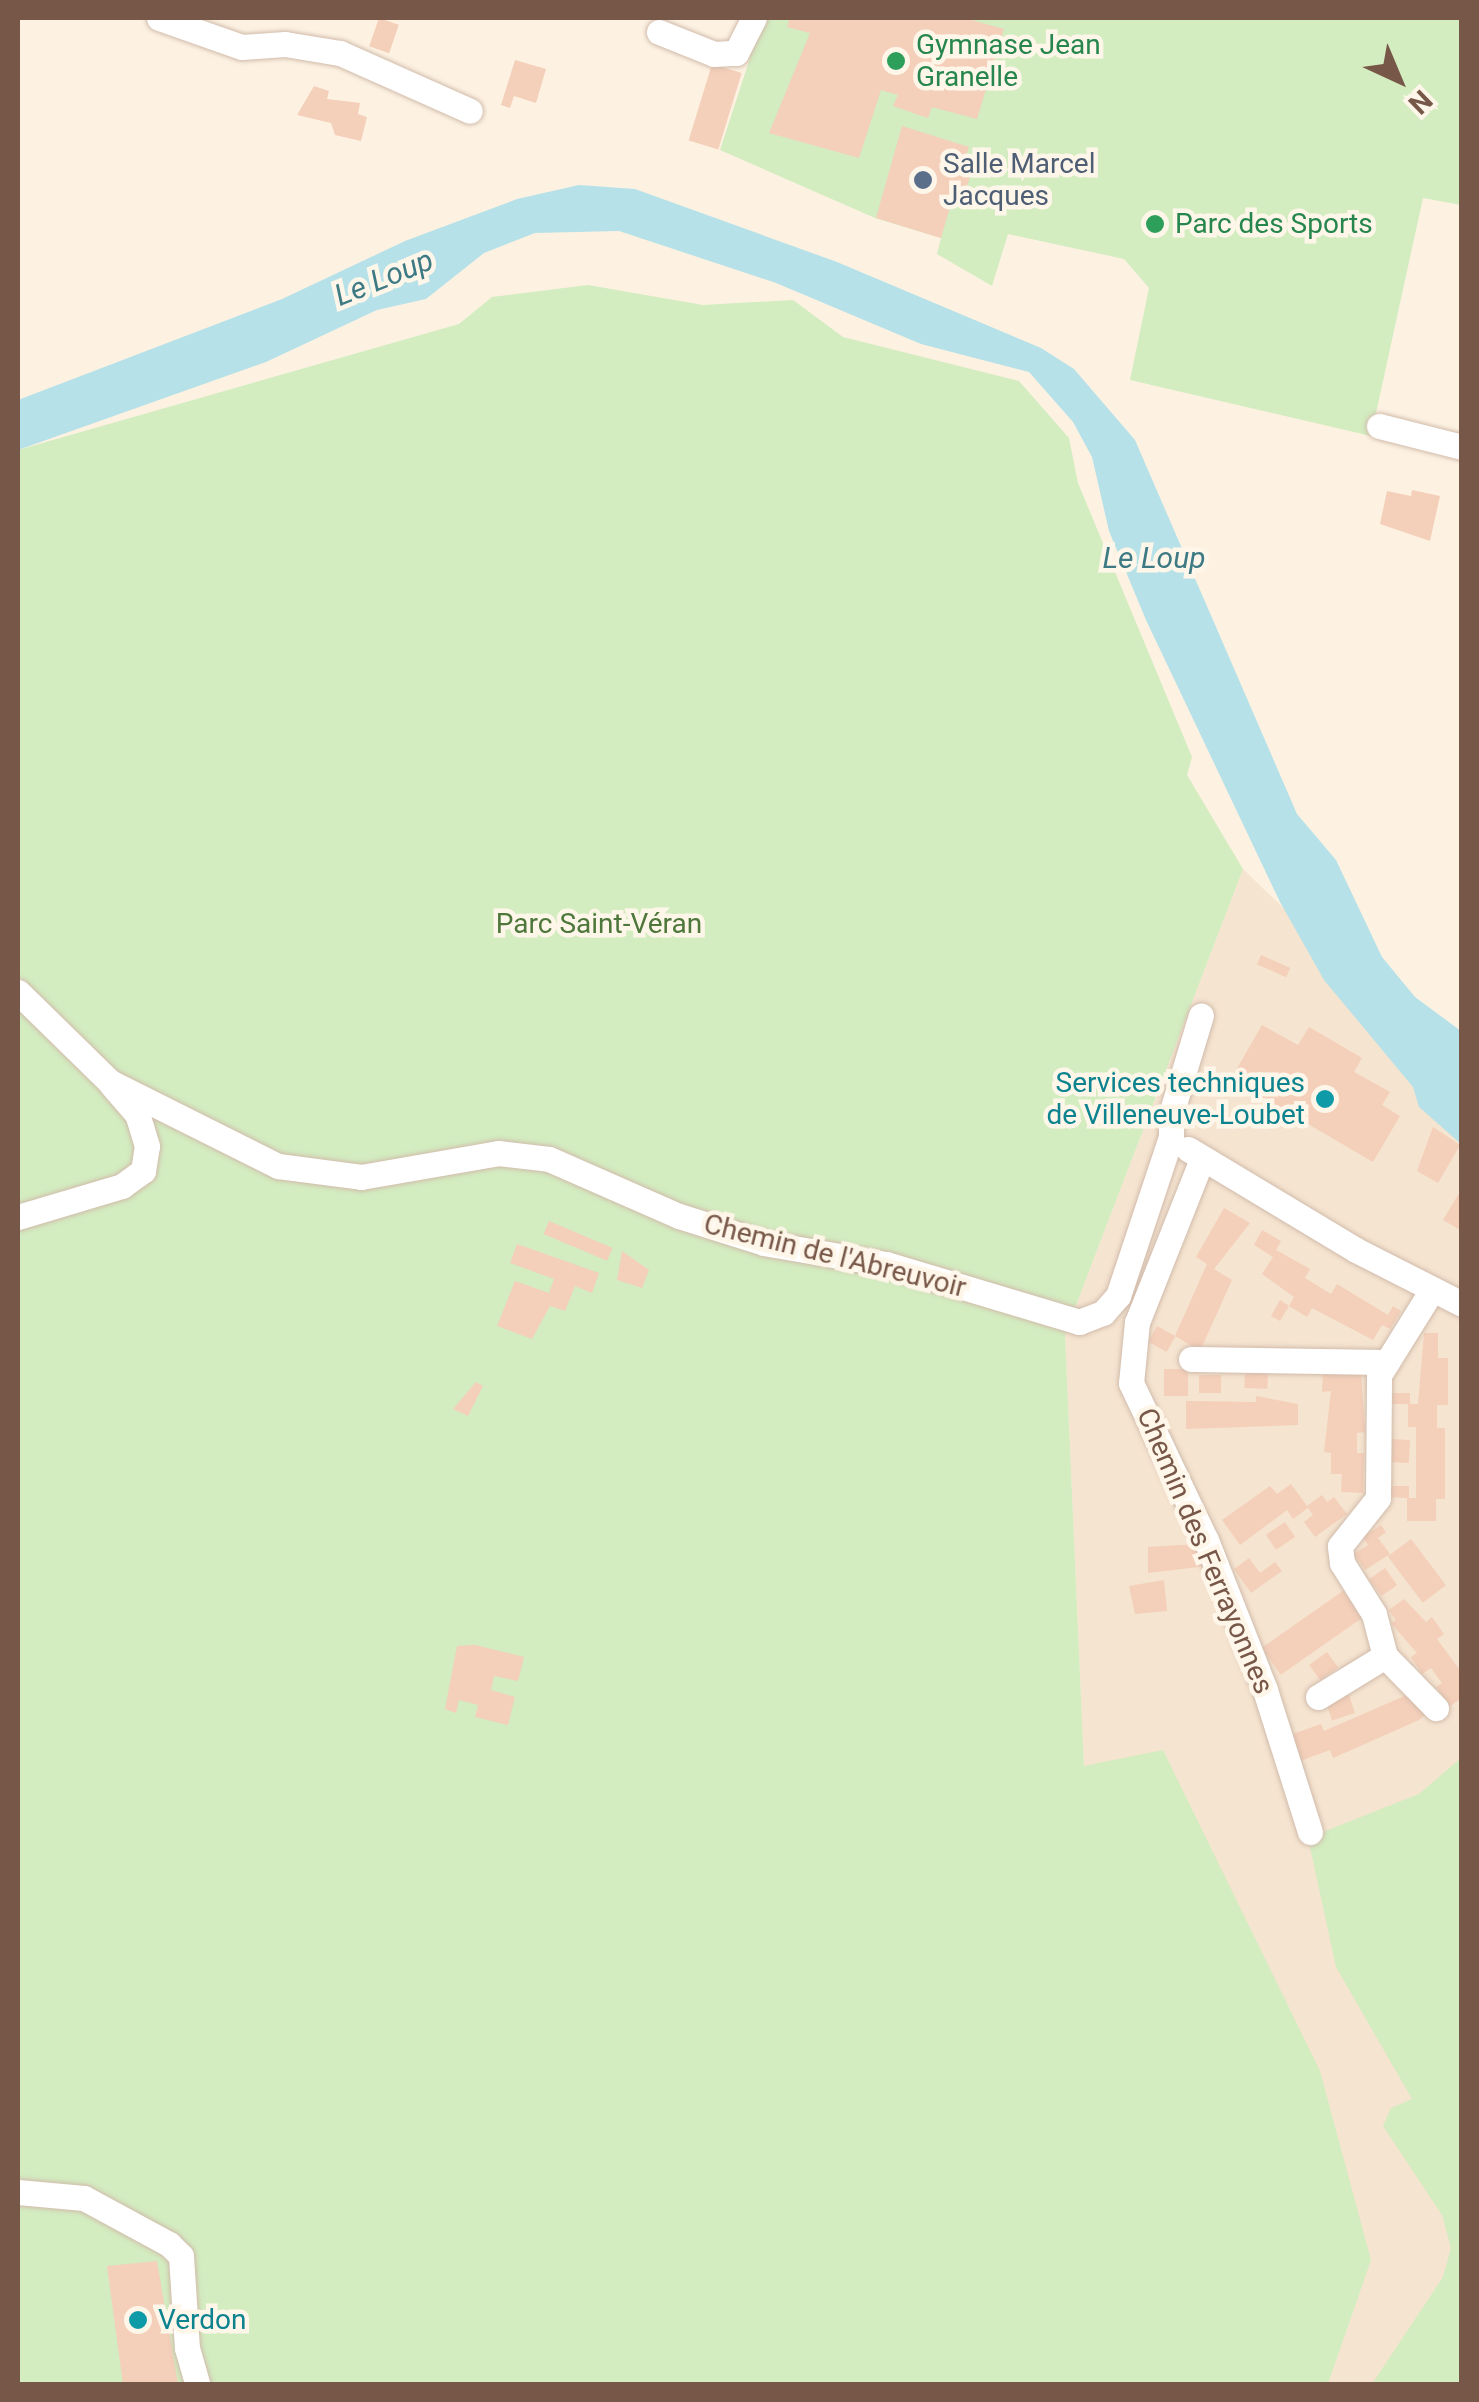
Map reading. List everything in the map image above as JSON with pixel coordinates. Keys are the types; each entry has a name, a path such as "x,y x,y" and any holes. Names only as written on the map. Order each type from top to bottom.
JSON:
{"street":[{"path":"159,18 242,47 285,44 340,53 470,111"},
{"path":"658,32 714,54 736,53 754,18"},
{"path":"1379,426 1462,446"},
{"path":"18,1217 122,1186 144,1171 148,1146 137,1114 110,1082 19,996"},
{"path":"1202,1015 1171,1114 1172,1138 1202,1159 1462,1304"},
{"name":"Chemin de l'Abreuvoir","path":"110,1082 236,1150 278,1166 361,1177 445,1166 498,1153 549,1159 678,1216 764,1243 886,1264 1079,1322 1103,1314 1118,1296 1172,1138"},
{"name":"Chemin des Ferrayonnes","path":"1202,1159 1136,1322 1132,1382 1246,1640 1310,1832"},
{"path":"1432,1290 1379,1375 1378,1498 1340,1546 1342,1563 1374,1614 1385,1656 1436,1708"},
{"path":"1191,1359 1387,1362"},
{"path":"1318,1697 1385,1656"},
{"path":"18,2192 84,2198 169,2244 180,2256 197,2384"}],"shaded area":[{"path":"1243,869 1461,1079 1461,2384 1328,2384 1371,2259 1084,1767 1065,1334"}],"green space":[{"name":"Parc des Sports","path":"763,18 1461,18 1461,205 1423,198 1371,436 1130,380 1149,288 1124,259 1008,234 992,286 937,254 941,238 875,218 720,150"},
{"name":"Parc Saint-Véran","path":"588,285 703,305 793,300 843,337 1019,381 1069,438 1078,483 1192,757 1187,775 1243,869 1065,1334 1084,1766 1163,1750 1320,2071 1371,2260 1328,2384 18,2384 18,450 459,324 492,297"},
{"path":"1461,1758 1461,2384 1372,2384 1443,2277 1451,2248 1442,2215 1383,2126 1391,2108 1412,2099 1336,1967 1308,1838 1419,1794"}],"water":[{"name":"Le Loup","path":"579,185 635,189 837,262 1041,348 1074,369 1135,440 1297,814 1336,860 1382,957 1415,997 1461,1031 1461,1144 1419,1107 1413,1087 1324,980 1280,902 1146,620 1109,531 1092,457 1073,422 1029,372 921,344 776,283 619,231 535,233 484,253 426,299 377,310 266,362 18,450 18,400 282,299 405,241 517,199"}],"building":[{"path":"379,18 399,25 389,53 369,46"},
{"name":"Gymnase Jean Granelle","path":"790,18 964,18 1004,29 977,119 932,107 928,118 893,106 898,95 881,90 859,158 769,133 810,33 787,27"},
{"path":"515,60 546,69 536,103 514,96 510,108 501,105"},
{"path":"712,64 742,73 718,150 689,141"},
{"path":"314,86 329,91 327,99 360,103 358,114 367,117 361,141 335,135 331,123 297,115"},
{"name":"Salle Marcel Jacques","path":"902,126 969,147 961,170 971,173 965,193 955,190 941,238 876,218"},
{"path":"1412,490 1440,496 1430,541 1380,524 1387,491 1411,496"},
{"path":"1261,955 1290,968 1286,977 1257,964"},
{"name":"Services techniques de Villeneuve-Loubet","path":"1262,1025 1298,1045 1309,1027 1362,1058 1354,1072 1390,1092 1382,1105 1400,1116 1373,1162 1231,1079"},
{"path":"1433,1127 1460,1145 1438,1183 1417,1171"},
{"path":"1458,1195 1462,1197 1462,1231 1443,1220"},
{"path":"1224,1208 1250,1223 1214,1269 1232,1280 1200,1351 1175,1336 1207,1264 1196,1257"},
{"path":"549,1221 613,1248 607,1261 544,1234"},
{"path":"1262,1230 1281,1241 1276,1250 1310,1269 1305,1278 1331,1294 1337,1284 1388,1315 1393,1306 1401,1311 1390,1329 1382,1325 1373,1340 1312,1308 1307,1317 1289,1306 1294,1297 1262,1274 1273,1257 1254,1245"},
{"path":"517,1244 599,1273 592,1293 575,1286 565,1311 550,1306 532,1339 497,1326 515,1281 549,1293 554,1279 510,1263"},
{"path":"622,1251 649,1270 642,1288 617,1280"},
{"path":"1280,1300 1289,1306 1280,1321 1271,1316"},
{"path":"1157,1326 1175,1336 1167,1352 1148,1342"},
{"path":"1424,1333 1438,1333 1438,1358 1448,1358 1448,1405 1437,1405 1437,1428 1445,1428 1445,1499 1436,1499 1436,1521 1407,1521 1407,1498 1390,1497 1391,1486 1409,1486 1409,1498 1416,1498 1416,1427 1408,1427 1408,1404 1392,1404 1392,1393 1410,1393 1410,1404 1418,1404"},
{"path":"1164,1369 1188,1369 1188,1396 1164,1396"},
{"path":"1245,1370 1268,1371 1267,1389 1244,1388"},
{"path":"1323,1370 1361,1371 1365,1432 1357,1433 1357,1453 1364,1453 1363,1493 1341,1492 1342,1474 1331,1474 1331,1453 1324,1452 1331,1391 1322,1392"},
{"path":"1199,1375 1221,1375 1221,1393 1199,1393"},
{"path":"476,1382 483,1386 468,1416 453,1409"},
{"path":"1256,1396 1298,1404 1298,1425 1186,1429 1186,1401 1256,1402"},
{"path":"1392,1439 1410,1440 1409,1463 1391,1462"},
{"path":"1291,1484 1307,1506 1322,1495 1327,1502 1334,1497 1347,1514 1315,1537 1304,1522 1313,1515 1308,1508 1293,1519 1287,1510 1240,1545 1222,1520 1270,1486 1277,1494"},
{"path":"1285,1522 1295,1537 1276,1550 1266,1535"},
{"path":"1381,1525 1386,1532 1378,1538 1390,1554 1365,1570 1354,1554 1368,1545 1363,1537"},
{"path":"1411,1539 1446,1585 1423,1603 1388,1556"},
{"path":"1199,1544 1207,1566 1148,1573 1148,1547"},
{"path":"1249,1558 1260,1573 1275,1562 1282,1571 1251,1593 1234,1569"},
{"path":"1385,1568 1397,1585 1381,1596 1369,1579"},
{"path":"1164,1580 1167,1611 1135,1614 1129,1586"},
{"path":"1343,1591 1362,1618 1281,1675 1262,1648"},
{"path":"1404,1599 1426,1622 1432,1617 1444,1634 1437,1639 1462,1673 1462,1698 1450,1706 1436,1687 1442,1683 1431,1668 1422,1674 1411,1657 1417,1653 1391,1623 1396,1620 1389,1610"},
{"path":"475,1645 524,1657 518,1681 494,1676 491,1690 515,1697 508,1725 475,1717 478,1705 459,1700 456,1713 445,1709 457,1646"},
{"path":"1327,1652 1338,1667 1320,1680 1309,1665"},
{"path":"1409,1694 1428,1712 1419,1720 1333,1758 1330,1750 1300,1761 1290,1735 1321,1724 1324,1731"},
{"path":"1349,1695 1355,1713 1332,1720 1326,1702"},
{"name":"Verdon","path":"157,2261 178,2384 123,2384 107,2266"}],"place":[{"name":"Gymnase Jean Granelle","path":"896,61"},
{"name":"Salle Marcel Jacques","path":"923,180"},
{"name":"Parc des Sports","path":"1155,224"},
{"name":"Services techniques de Villeneuve-Loubet","path":"1325,1099"},
{"name":"Verdon","path":"138,2320"}]}
